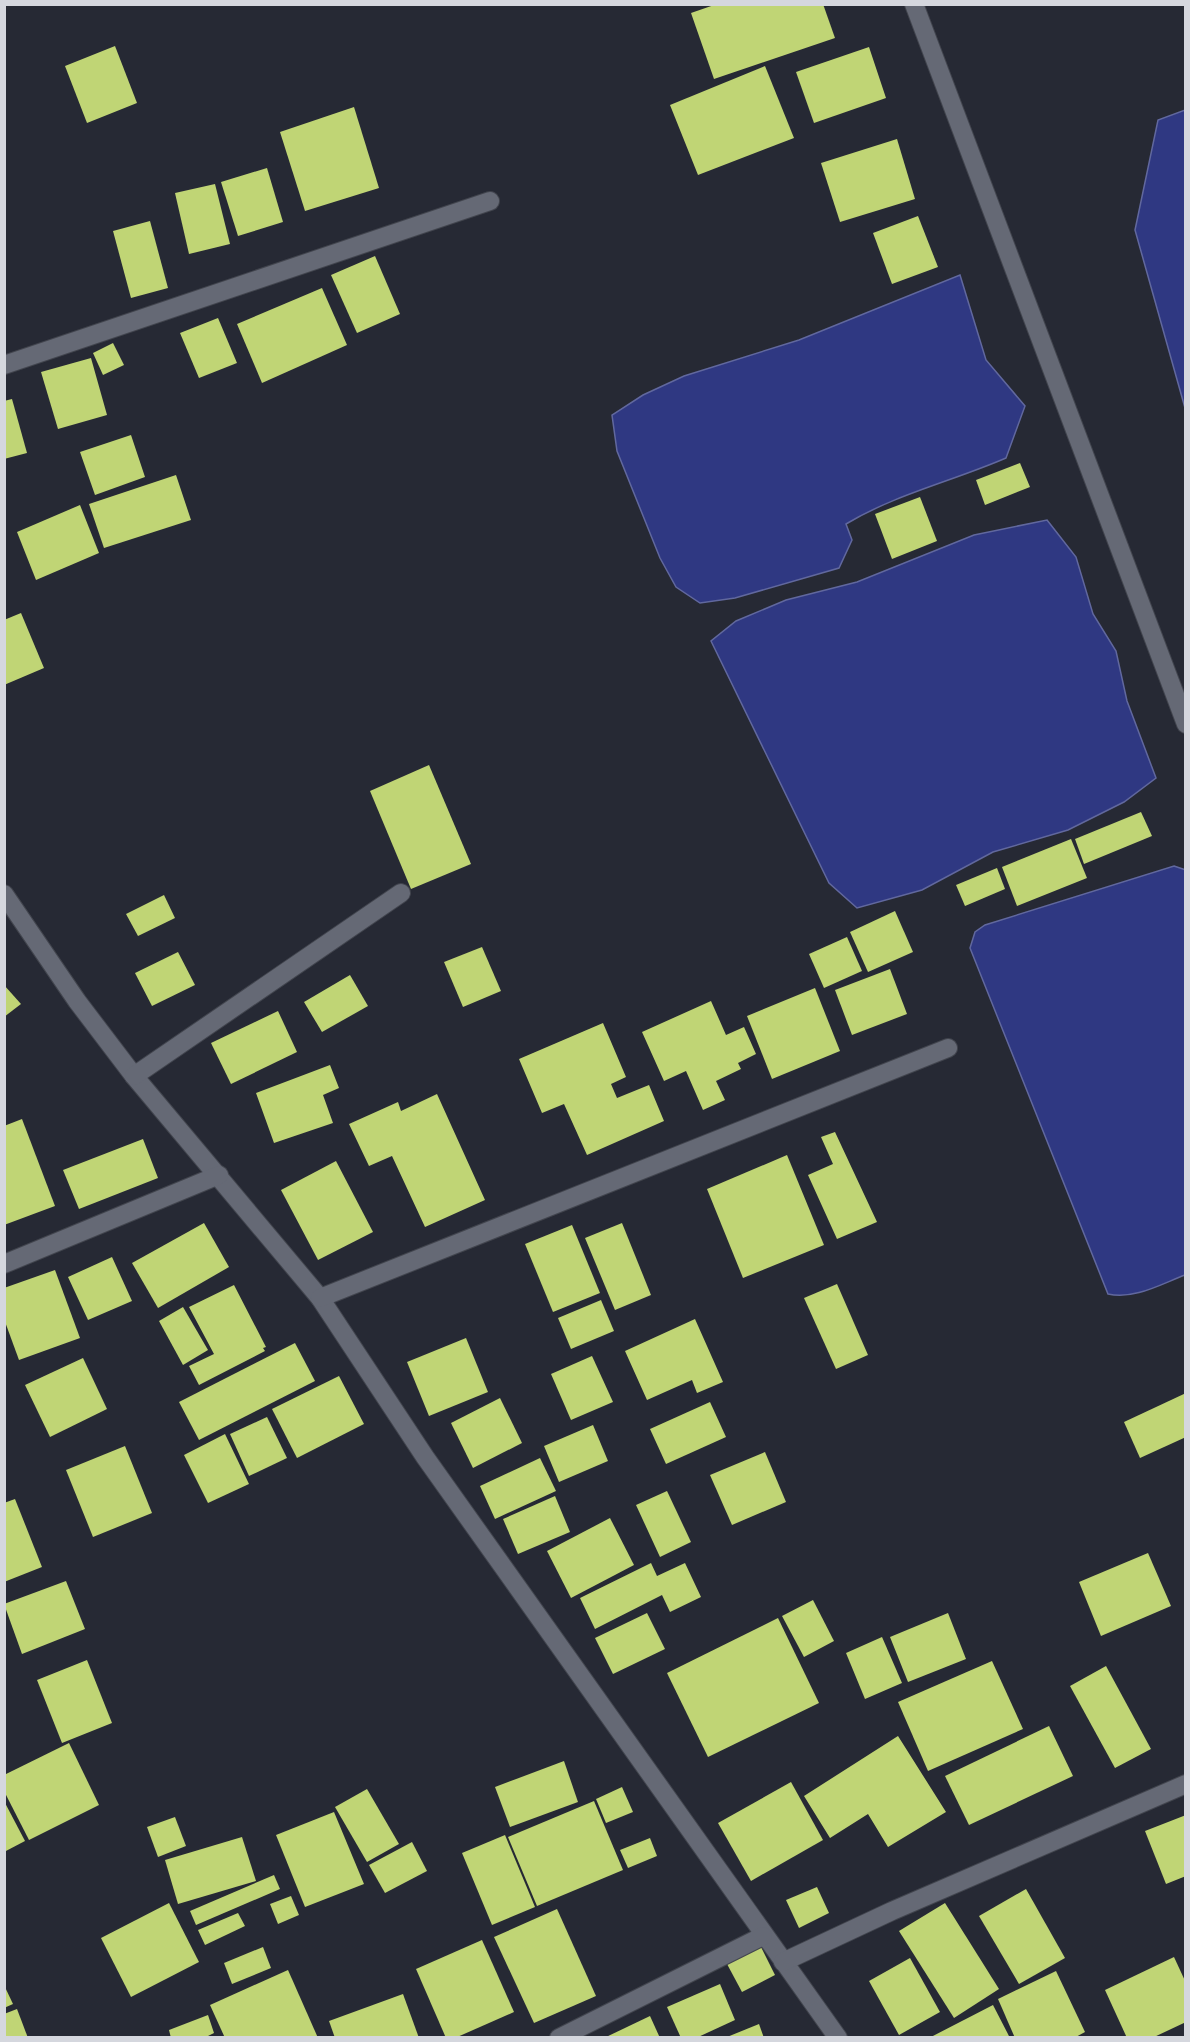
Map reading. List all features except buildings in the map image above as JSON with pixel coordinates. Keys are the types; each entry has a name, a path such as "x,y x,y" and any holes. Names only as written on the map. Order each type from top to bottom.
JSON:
{"street":[{"path":"914,4 1185,724"},
{"path":"4,365 490,201"},
{"path":"134,1076 401,893"},
{"path":"4,894 77,1001 134,1076 320,1298 425,1457 763,1935 838,2037"},
{"path":"320,1298 948,1048"},
{"path":"4,1264 219,1175"},
{"path":"783,1962 892,1911 1185,1784"},
{"path":"559,2037 763,1935"}],"shaded area":[{"path":"1185,110 1185,408 1135,230 1158,120"},
{"path":"960,275 986,360 1025,406 1006,458 885,504 846,524 852,540 839,568 735,598 700,603 676,587 660,558 617,451 612,415 643,395 684,376 799,340"},
{"path":"1047,520 1076,557 1093,614 1116,651 1127,701 1156,778 1124,802 1068,830 993,852 922,890 857,908 829,883 711,641 736,621 786,600 857,582 974,535"},
{"path":"1174,866 1186,870 1185,1275 1137,1293 1108,1294 970,948 975,932 985,925"}]}
